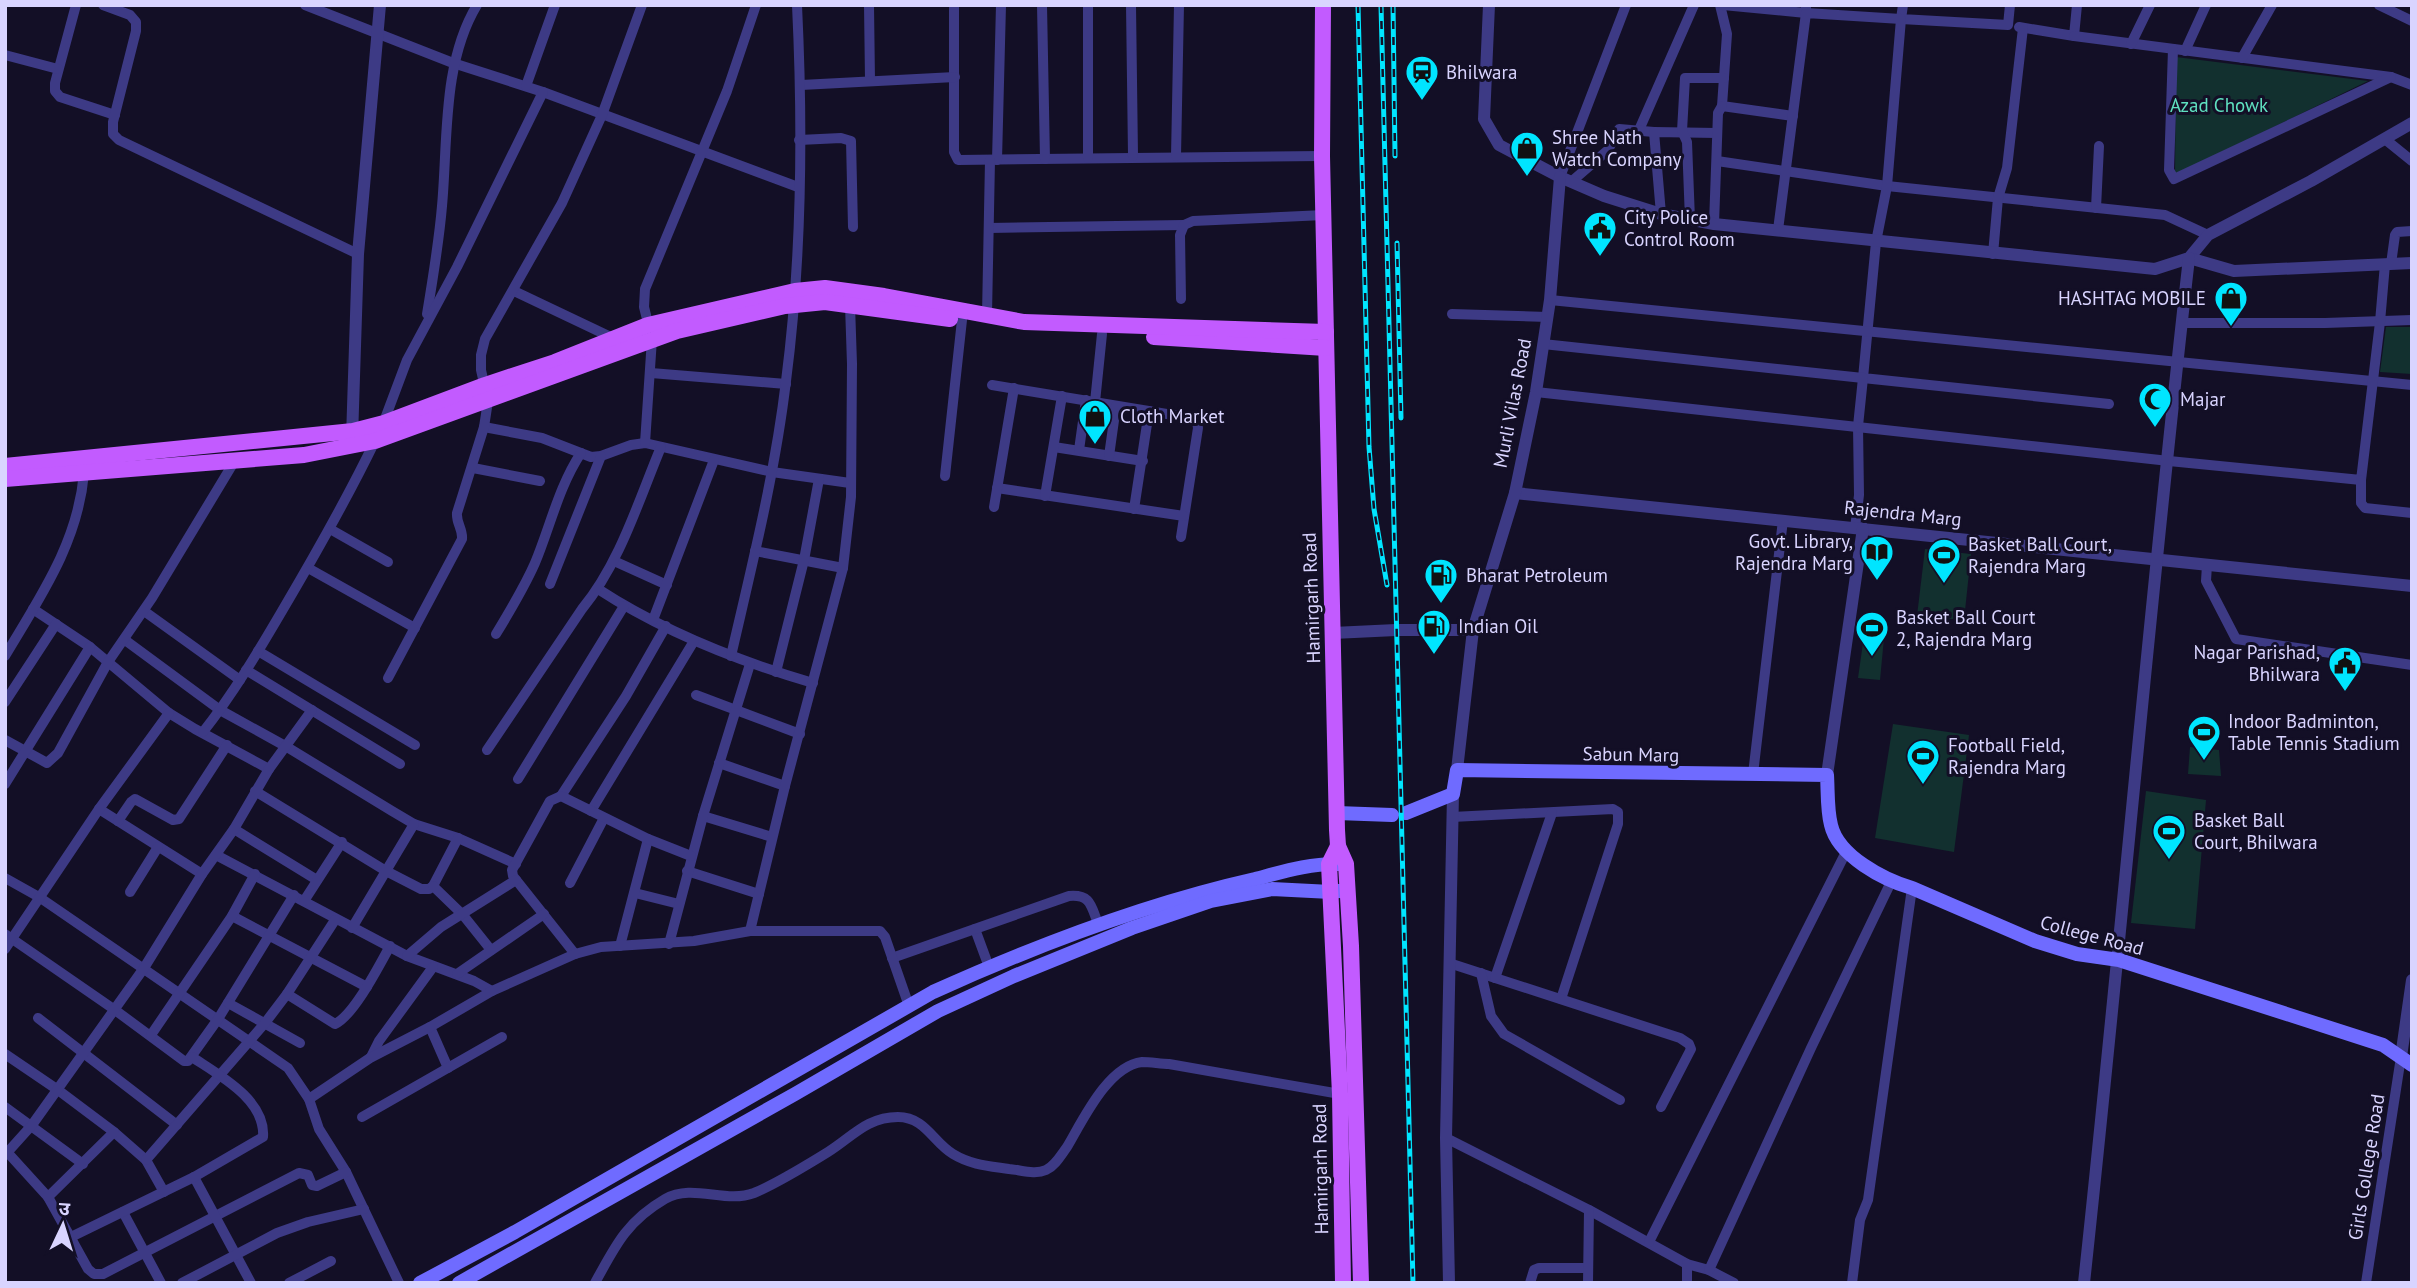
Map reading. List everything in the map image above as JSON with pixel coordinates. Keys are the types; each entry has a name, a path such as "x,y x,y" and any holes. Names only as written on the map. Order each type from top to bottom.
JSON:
{"main road":[{"name":"Hamirgarh Road","path":"1323,5 1322,156 1339,891 1343,1283"},
{"path":"5,466 352,439 375,441 555,362 615,339 650,332 677,331 825,289 884,296 1024,322 1326,340"},
{"path":"795,298 1024,328 1102,334 1326,340"},
{"path":"5,479 304,455 352,439 384,424 631,348 650,332"},
{"path":"1337,813 1399,814 1453,793 1457,770"},
{"name":"Sabun Marg","path":"1457,770 1827,775"},
{"name":"College Road","path":"1827,775 1831,827 1846,852 1891,882 1912,888 2035,941 2077,954 2119,960 2383,1045 2406,1061"},
{"path":"420,1283 515,1232 933,992 989,967 1162,903 1221,887 1338,864"},
{"path":"459,1283 938,1011 1014,976 1132,928 1211,901 1272,889 1339,891"},
{"name":"Hamirgarh Road","path":"1339,891 1355,1065 1361,1283"}],"street":[{"path":"75,5 55,91 60,97 115,116"},
{"path":"103,5 130,15 136,22 115,116 113,134 118,140 358,254"},
{"path":"304,5 453,63 543,92 798,187"},
{"path":"352,439 358,254 380,5"},
{"path":"426,321 442,208 453,63 463,33 477,5"},
{"path":"526,86 555,5"},
{"path":"388,678 460,547 462,535 457,523 457,513 484,427 486,393 481,355 485,339 562,203 602,115 642,5"},
{"path":"645,443 652,373 650,332 644,307 645,289 727,91 756,5"},
{"path":"731,656 772,472 786,384 795,298 801,85 797,5"},
{"path":"869,5 870,81"},
{"path":"954,5 954,152 958,160 1322,156"},
{"path":"987,315 1001,5"},
{"path":"1042,5 1045,159"},
{"path":"1088,5 1088,158"},
{"path":"1130,5 1133,156"},
{"path":"1176,156 1179,5"},
{"path":"1489,5 1484,119 1499,145 1565,180 1604,196 1661,214 1714,224 2155,269 2189,258 2208,235 2386,140 2412,123"},
{"path":"1565,180 1626,5"},
{"path":"1639,130 1694,5"},
{"path":"1714,224 1718,113 1721,106 1727,34 1722,5 2008,25 2131,44 2391,77 2412,85"},
{"path":"1827,775 1859,528 1858,426 1877,242 1887,186 1903,5"},
{"path":"2008,25 2010,5"},
{"path":"2074,36 2077,5"},
{"path":"2131,44 2150,5"},
{"path":"2185,51 2206,5"},
{"path":"2242,58 2272,5"},
{"path":"2379,5 2412,21"},
{"path":"1778,230 1806,9"},
{"path":"1993,254 1998,198 2007,168 2023,28"},
{"path":"2173,49 2169,170 2174,179 2391,77"},
{"path":"5,55 58,69"},
{"path":"801,85 955,77"},
{"path":"1690,220 1687,142 1682,131 1685,78 1724,78"},
{"path":"203,732 243,675 330,529 384,424 407,360 426,321 457,267 543,92"},
{"path":"1721,106 1793,116"},
{"path":"1565,180 1608,150 1619,129 1717,132"},
{"path":"1654,132 1661,214"},
{"path":"799,140 841,138 851,141 853,227"},
{"path":"2386,140 2412,161"},
{"path":"2096,208 2099,146"},
{"path":"1717,161 1887,186 2165,215 2208,235"},
{"name":"Murli Vilas Road","path":"1457,770 1473,630 1514,493 1536,392 1565,180"},
{"path":"989,228 1184,225 1193,221 1324,215"},
{"path":"1181,299 1180,234 1184,225"},
{"path":"2412,231 2397,232 2388,264 2361,480 2361,503 2365,508 2412,513"},
{"path":"2189,258 2234,271 2412,263"},
{"path":"2084,1283 2119,960 2155,559 2189,258"},
{"path":"514,291 631,348"},
{"path":"1550,300 2412,385"},
{"path":"750,931 843,568 850,497 850,305"},
{"path":"1452,314 1548,317"},
{"path":"945,476 962,320"},
{"path":"2182,323 2412,320"},
{"path":"1079,450 1091,401 1102,334"},
{"path":"1543,344 2109,404"},
{"path":"652,373 786,384"},
{"path":"992,385 1191,418 1197,422 1181,537"},
{"path":"994,507 1014,388"},
{"path":"1536,392 2361,480"},
{"path":"1045,496 1062,396"},
{"path":"1110,456 1116,406"},
{"path":"1134,509 1149,411"},
{"path":"484,427 542,438 591,457 645,443 772,472 850,483"},
{"path":"487,750 598,589 614,561 661,447"},
{"path":"1054,447 1143,461"},
{"path":"496,634 535,563 570,472 582,453"},
{"path":"550,584 569,542 601,456"},
{"path":"653,620 713,460"},
{"path":"5,740 40,761 50,761 58,753 108,662 144,611 234,462"},
{"path":"473,468 540,481"},
{"path":"5,656 70,540 82,495 84,473"},
{"path":"776,672 804,560 819,480"},
{"path":"997,488 1184,516"},
{"name":"Rajendra Marg","path":"1514,493 2412,586"},
{"path":"1753,774 1783,520"},
{"path":"330,529 388,562"},
{"path":"755,551 843,568"},
{"path":"614,561 667,586"},
{"path":"2207,565 2206,581 2236,639 2412,665"},
{"path":"307,568 415,628"},
{"path":"598,589 624,606 694,641 750,664 813,683"},
{"path":"517,779 624,606"},
{"path":"33,609 90,647 169,713 269,769"},
{"path":"144,611 243,675 312,710 400,764"},
{"path":"5,702 55,624"},
{"path":"575,954 516,880 512,870 550,801 561,796 626,696 666,626"},
{"path":"1333,633 1473,630"},
{"path":"125,640 220,710 414,824 458,838 516,864"},
{"path":"591,811 694,641"},
{"path":"5,783 90,647"},
{"path":"258,651 415,745"},
{"path":"669,944 691,856 750,664"},
{"path":"696,695 800,734"},
{"path":"312,710 269,769 145,968 58,1090 7,1154 48,1197 88,1269 94,1274 103,1274 146,1253 299,1173 308,1175 313,1185 317,1186 345,1172"},
{"path":"5,949 9,936 169,713"},
{"path":"118,821 135,799 173,820 179,819 228,746"},
{"path":"719,763 785,786"},
{"path":"255,791 342,842 386,872 421,888 429,889 433,886 458,838"},
{"path":"1449,1283 1446,1138 1453,793"},
{"path":"561,796 649,839 691,856"},
{"path":"99,809 202,874"},
{"path":"1452,817 1613,809 1618,812 1618,824 1561,999"},
{"path":"1496,978 1552,813"},
{"path":"703,816 772,837"},
{"path":"570,883 604,818"},
{"path":"352,928 414,824"},
{"path":"234,829 317,880"},
{"path":"620,946 649,839"},
{"path":"304,901 342,842"},
{"path":"130,892 158,847"},
{"path":"1649,1242 1846,852"},
{"path":"216,855 407,956 474,981 492,991"},
{"path":"687,871 759,894"},
{"path":"151,1035 232,916 255,874"},
{"path":"5,878 39,897 145,968 288,1069 309,1099 319,1129 345,1172 399,1283"},
{"path":"407,956 441,927 516,880"},
{"path":"1709,1270 1805,1059 1891,882"},
{"path":"433,886 463,915 491,950"},
{"path":"1852,1283 1860,1220 1868,1200 1912,888"},
{"path":"635,893 678,904"},
{"path":"9,936 188,1061 218,1019 294,895"},
{"path":"892,958 1069,896 1082,895 1086,898 1100,926"},
{"path":"457,975 544,914"},
{"path":"232,916 367,987"},
{"path":"146,1160 265,1023 335,920"},
{"path":"975,929 989,967"},
{"path":"309,1099 370,1058 492,991 575,954 601,947 669,944 750,931 880,932 885,936 909,1006"},
{"path":"287,994 335,1024 344,1018 367,987 390,946"},
{"path":"1449,962 1680,1038 1689,1044 1691,1049 1661,1107"},
{"path":"370,1058 379,1041 433,967"},
{"path":"1481,973 1491,1016 1504,1034 1620,1100"},
{"path":"2406,1061 2412,980"},
{"path":"228,1003 300,1043"},
{"path":"37,1018 177,1125"},
{"path":"430,1027 448,1068"},
{"path":"362,1117 502,1037"},
{"path":"5,1054 114,1132 146,1160 164,1192"},
{"path":"72,1237 194,1177 263,1138 263,1130 250,1100 192,1057"},
{"name":"Girls College Road","path":"2366,1283 2406,1061"},
{"path":"595,1283 616,1243 629,1226 644,1212 668,1197 681,1192 734,1196 752,1194 830,1151 859,1128 884,1119 913,1118 950,1152 971,1164 1037,1173 1049,1169 1060,1157 1106,1084 1124,1069 1141,1062 1169,1064 1340,1094"},
{"path":"5,1107 83,1164"},
{"path":"48,1197 114,1132"},
{"path":"1446,1138 1589,1210 1687,1264 1709,1270 1734,1283"},
{"path":"194,1177 251,1283"},
{"path":"182,1283 277,1233 308,1222 364,1209"},
{"path":"1588,1283 1589,1210"},
{"path":"123,1212 161,1283"},
{"path":"289,1283 331,1261"},
{"path":"1687,1264 1687,1283"},
{"path":"1530,1283 1535,1270 1539,1268 1588,1268"}],"green space":[{"name":"Azad Chowk","path":"2176,57 2368,81 2175,175"},
{"path":"2386,327 2412,327 2412,374 2380,372"},
{"name":"Basket Ball Court, Rajendra Marg","path":"1925,549 1971,554 1964,620 1917,616"},
{"name":"Basket Ball Court 2, Rajendra Marg","path":"1864,636 1884,638 1880,680 1858,678"},
{"name":"Football Field, Rajendra Marg","path":"1893,724 1969,735 1954,852 1875,838"},
{"name":"Indoor Badminton, Table Tennis Stadium","path":"2190,747 2219,750 2221,776 2188,774"},
{"name":"Basket Ball Court, Bhilwara","path":"2146,791 2206,800 2195,929 2131,923"}],"railway":[{"path":"1358,5 1369,447 1374,509 1387,585"},
{"path":"1381,5 1413,1283"},
{"path":"1393,5 1395,156"},
{"path":"1397,243 1401,418"}],"place":[{"name":"Bhilwara","path":"1422,102"},
{"name":"Shree Nath Watch Company","path":"1527,178"},
{"name":"City Police Control Room","path":"1600,258"},
{"name":"HASHTAG MOBILE","path":"2231,328"},
{"name":"Majar","path":"2155,429"},
{"name":"Cloth Market","path":"1095,446"},
{"name":"Govt. Library, Rajendra Marg","path":"1877,582"},
{"name":"Basket Ball Court, Rajendra Marg","path":"1944,585"},
{"name":"Bharat Petroleum","path":"1441,605"},
{"name":"Indian Oil","path":"1434,656"},
{"name":"Basket Ball Court 2, Rajendra Marg","path":"1872,658"},
{"name":"Nagar Parishad, Bhilwara","path":"2345,693"},
{"name":"Indoor Badminton, Table Tennis Stadium","path":"2204,762"},
{"name":"Football Field, Rajendra Marg","path":"1923,786"},
{"name":"Basket Ball Court, Bhilwara","path":"2169,861"}]}
